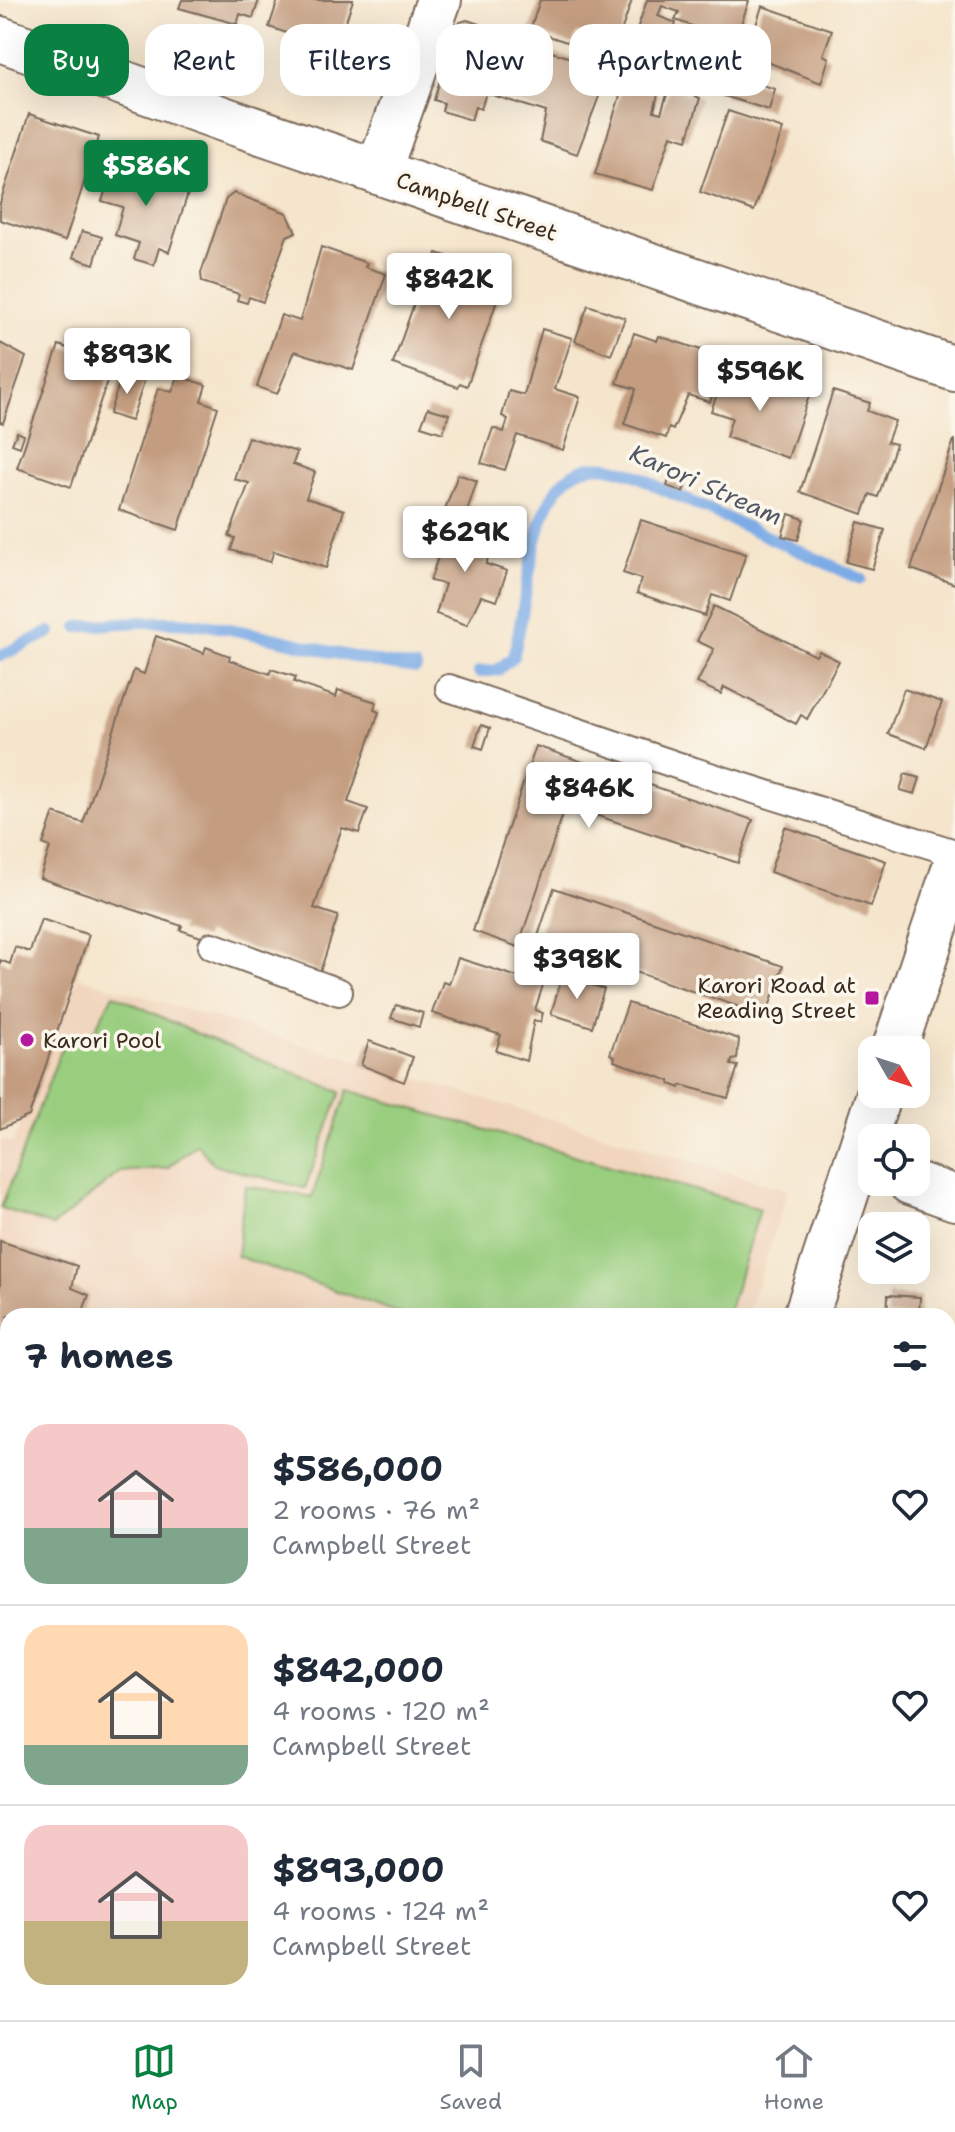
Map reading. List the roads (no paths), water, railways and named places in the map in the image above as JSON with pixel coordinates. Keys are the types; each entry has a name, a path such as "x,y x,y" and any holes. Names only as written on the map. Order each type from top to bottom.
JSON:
{"street":[{"path":"378,172 439,0"},
{"name":"Campbell Street","path":"0,39 955,369"},
{"path":"899,1036 955,867"},
{"path":"809,1308 858,1182"},
{"path":"930,1189 955,1198"}],"lane":[{"path":"449,688 694,771 955,853"},
{"path":"212,946 339,992"}],"waterway":[{"name":"Karori Stream","path":"479,672 498,670 513,657 534,547 545,512 561,485 583,469 615,468 861,579"},
{"name":"Karori Stream","path":"78,627 154,622 200,624 416,668"},
{"name":"Karori Stream","path":"0,656 50,632"}],"place":[{"name":"Karori Road at Reading Street","path":"872,998"},
{"name":"Karori Pool","path":"27,1040"}]}
